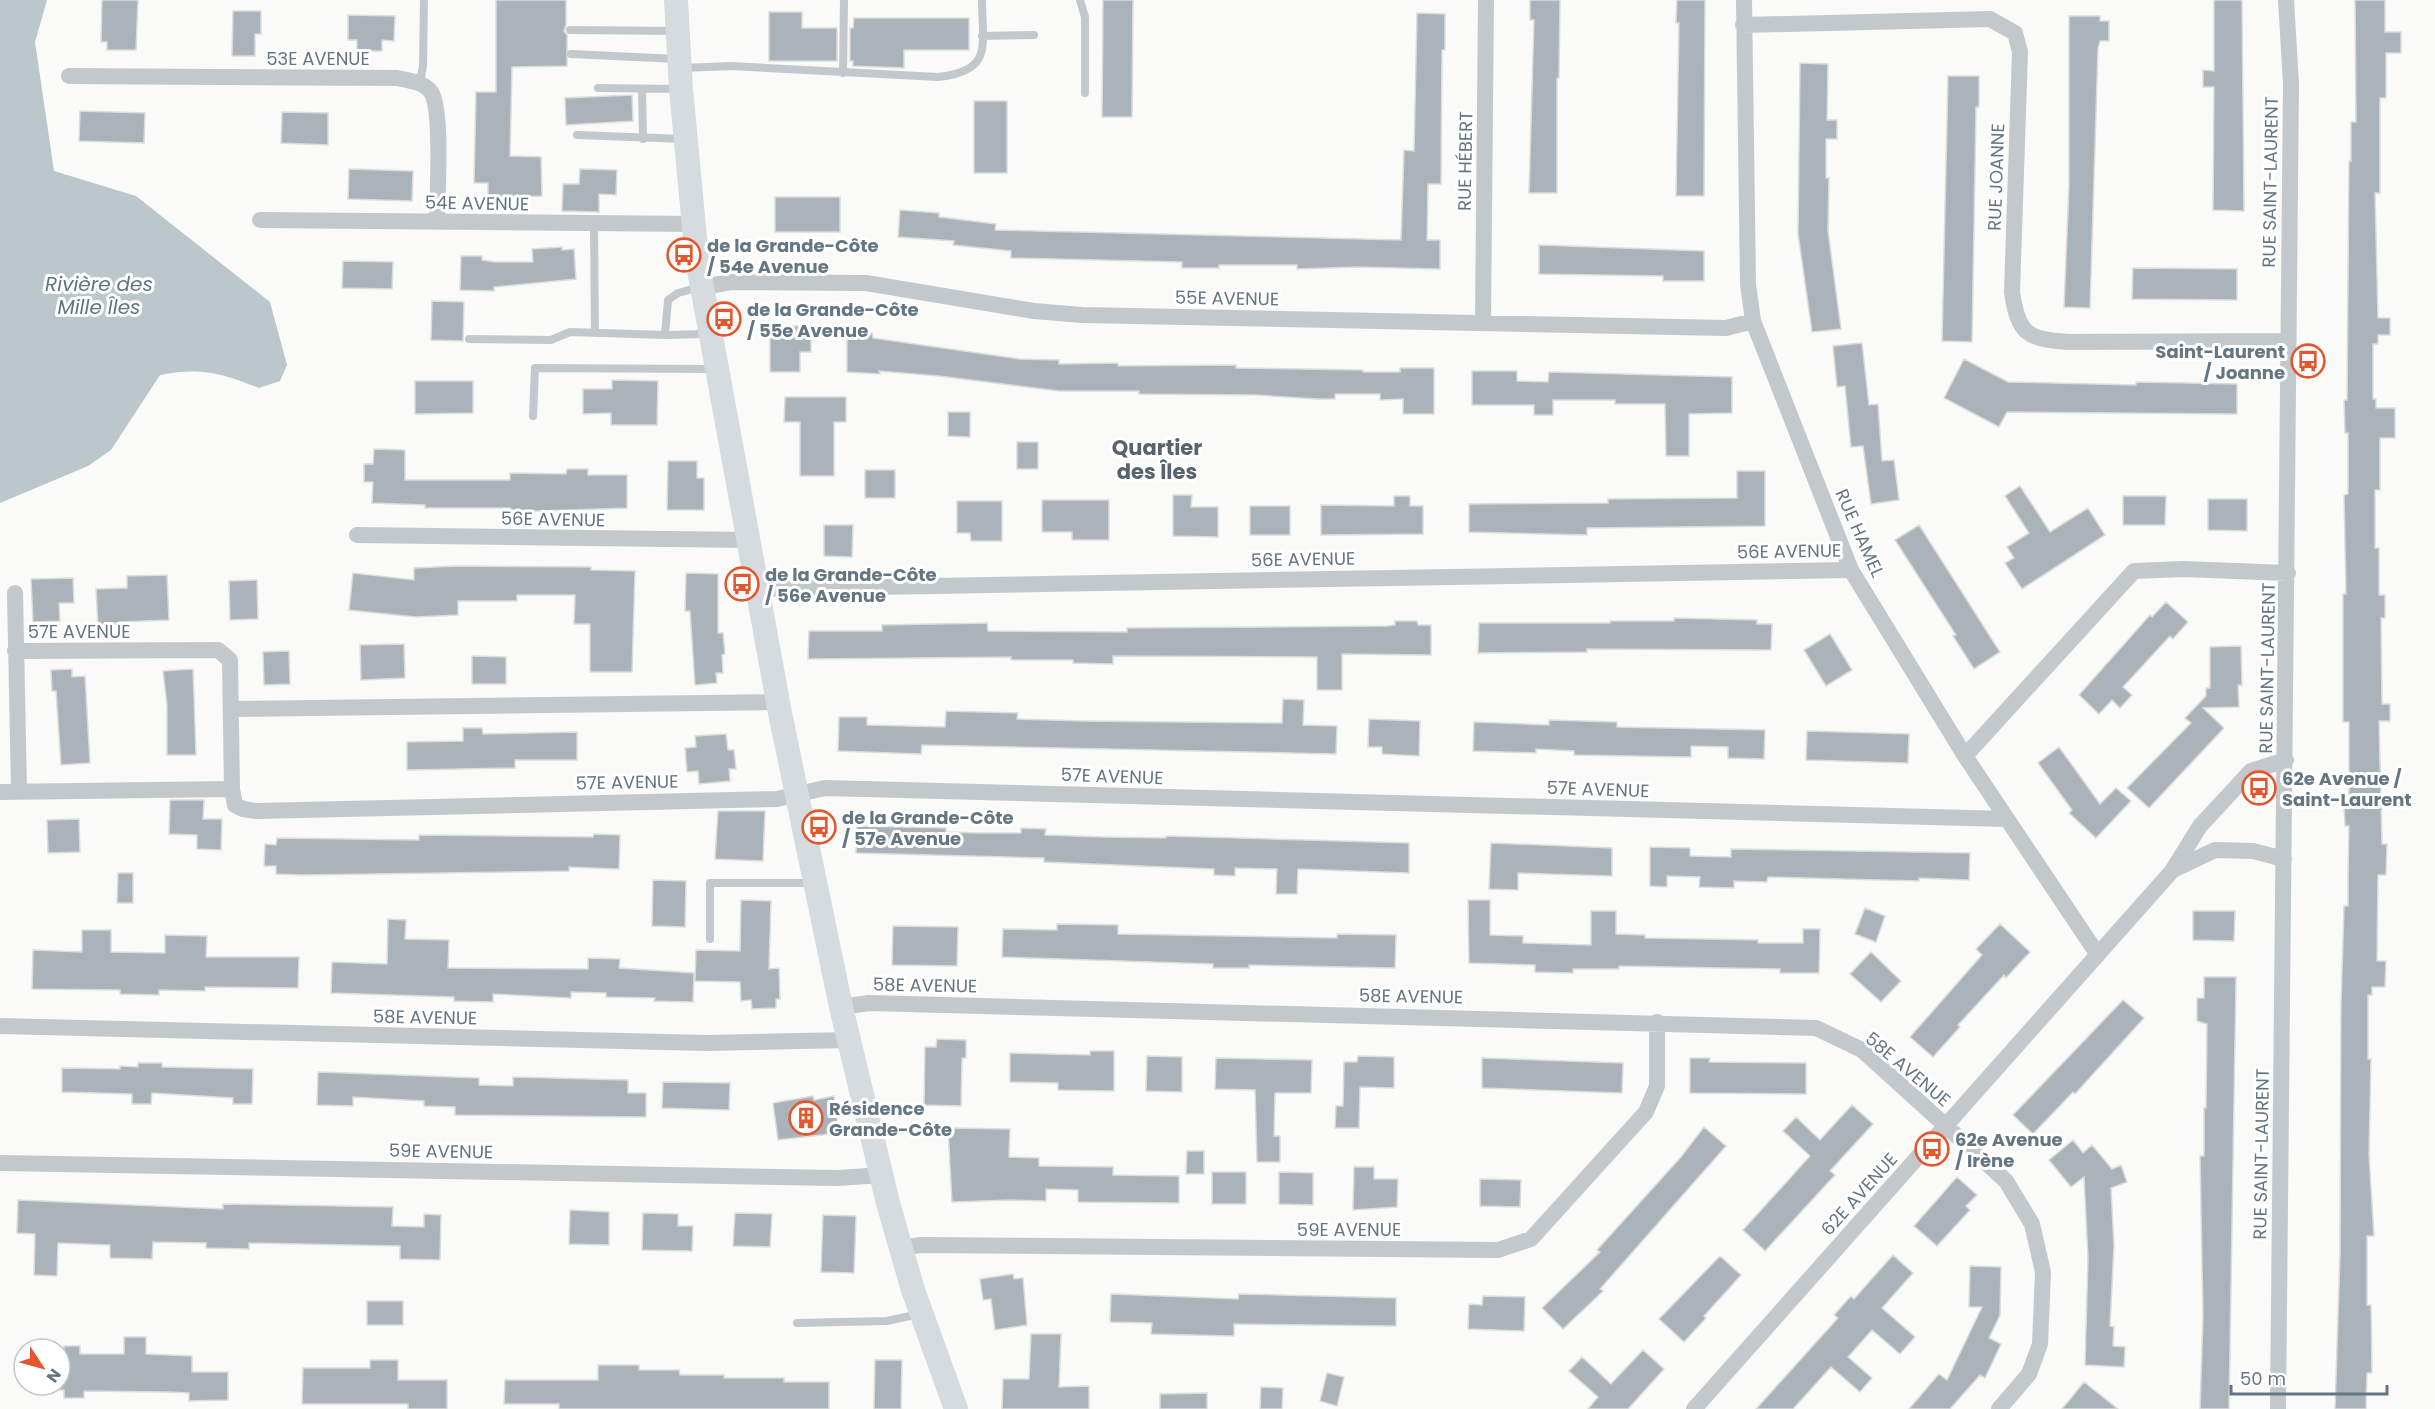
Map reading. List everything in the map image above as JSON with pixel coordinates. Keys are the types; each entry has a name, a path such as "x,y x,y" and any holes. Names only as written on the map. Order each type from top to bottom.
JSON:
{"main road":[{"path":"676,0 693,224 747,540 778,702 841,1007 882,1175 921,1314 956,1409"}],"street":[{"name":"RUE HÉBERT","path":"1483,322 1486,0"},
{"name":"RUE HAMEL","path":"1744,0 1748,284 1753,321 1851,570 1965,756 2098,955"},
{"name":"RUE SAINT-LAURENT","path":"2278,1409 2291,84 2286,0"},
{"name":"RUE JOANNE","path":"1743,25 1990,19 2006,28 2014,33 2020,52 2012,292 2015,318 2039,340 2068,342 2287,341"},
{"name":"53E AVENUE","path":"69,76 397,78 420,84"},
{"path":"420,84 432,93 436,107 437,222"},
{"name":"54E AVENUE","path":"260,220 594,225 693,224"},
{"name":"55E AVENUE","path":"703,286 731,282 866,283 1065,314 1726,328 1753,321"},
{"name":"56E AVENUE","path":"357,535 747,540"},
{"path":"1965,756 2134,571 2183,569 2288,573"},
{"name":"56E AVENUE","path":"756,589 1851,570"},
{"path":"15,592 15,651"},
{"name":"57E AVENUE","path":"19,790 15,651 218,651 230,660 232,789 235,805 256,811 777,799 832,788 2007,819"},
{"path":"231,709 778,702"},
{"name":"62E AVENUE","path":"1694,1409 2172,871 2200,826 2251,771 2286,760"},
{"path":"0,792 232,789"},
{"name":"62E AVENUE","path":"2172,871 2215,850 2253,851 2284,859"},
{"name":"58E AVENUE","path":"841,1007 869,1004 1657,1022 1816,1028 1862,1050 1946,1126 2006,1181 2032,1224 2043,1272 2040,1344 2029,1374 1999,1409"},
{"name":"59E AVENUE","path":"901,1248 921,1245 1498,1250 1531,1239 1646,1112 1657,1086 1657,1022"},
{"name":"58E AVENUE","path":"0,1026 707,1043 849,1040"},
{"name":"59E AVENUE","path":"0,1162 838,1178 882,1175"}],"lane":[{"path":"420,84 423,66 424,0"},
{"path":"843,73 844,0"},
{"path":"571,54 680,72 730,66 938,77 965,73 978,63 982,36 982,0"},
{"path":"1080,0 1085,17 1085,93"},
{"path":"570,30 678,31"},
{"path":"982,36 1034,35"},
{"path":"598,88 642,89 680,72"},
{"path":"642,89 643,139"},
{"path":"577,135 686,139"},
{"path":"594,225 595,333"},
{"path":"665,335 668,300 678,293 703,286"},
{"path":"470,339 551,340 570,332 665,335 712,333"},
{"path":"533,416 535,368 718,369"},
{"path":"710,939 710,883 814,883"},
{"path":"797,1323 887,1321 921,1314"}],"water":[{"name":"Rivière des Mille Îles","path":"0,0 47,0 35,42 54,171 136,196 270,302 287,365 280,381 259,388 211,373 187,372 160,375 111,450 88,466 0,503"}],"building":[{"path":"102,0 138,0 136,50 107,50 107,42 101,42"},
{"path":"496,0 566,0 564,31 567,35 567,66 512,67 510,156 541,157 542,196 488,198 488,183 474,183 476,92 496,92"},
{"path":"1103,0 1133,0 1132,117 1102,117"},
{"path":"1530,0 1560,0 1557,193 1529,193 1534,20 1530,20"},
{"path":"1677,0 1705,0 1704,196 1676,196 1679,23 1676,23"},
{"path":"2214,0 2242,0 2244,211 2213,210 2214,87 2203,87 2203,70 2214,71"},
{"path":"2355,0 2385,0 2385,32 2401,32 2401,53 2386,53 2386,98 2380,98 2380,193 2375,193 2378,318 2390,318 2390,335 2378,335 2378,344 2373,344 2373,399 2376,399 2376,408 2395,408 2395,438 2380,438 2380,490 2375,490 2375,548 2379,548 2379,595 2385,595 2385,618 2381,618 2382,704 2390,704 2390,721 2379,721 2382,844 2387,844 2386,875 2378,875 2377,961 2386,961 2385,987 2372,987 2372,995 2368,995 2368,1059 2371,1059 2369,1155 2374,1236 2367,1236 2367,1305 2371,1305 2372,1373 2367,1373 2366,1409 2335,1409 2340,1254 2341,1005 2344,906 2348,906 2349,826 2345,826 2344,806 2349,806 2349,722 2343,722 2343,594 2346,594 2344,495 2348,494 2348,433 2345,433 2344,400 2347,400 2349,161 2351,161 2351,122 2356,122"},
{"path":"233,11 261,11 261,34 255,34 255,56 232,56"},
{"path":"769,12 802,12 802,28 837,28 837,61 769,61"},
{"path":"1417,13 1445,14 1445,50 1442,50 1441,184 1428,184 1427,240 1440,240 1440,269 1357,267 1297,269 1297,265 1219,265 1219,268 1182,268 1182,262 1011,258 1011,251 953,245 954,241 898,237 900,210 939,213 939,217 996,224 995,230 1401,240 1404,150 1414,151"},
{"path":"348,15 395,16 394,41 382,40 382,51 357,51 357,40 348,40"},
{"path":"2069,16 2100,16 2100,21 2109,21 2109,41 2100,41 2098,48 2090,308 2064,307 2069,186"},
{"path":"854,18 969,18 969,50 904,50 904,68 853,66 853,61 850,61 850,28 853,28"},
{"path":"1800,63 1828,64 1827,120 1837,120 1837,139 1826,139 1826,178 1829,178 1828,231 1841,329 1812,332 1798,234"},
{"path":"1948,76 1979,76 1979,107 1976,107 1972,342 1942,341"},
{"path":"632,95 633,121 566,125 565,98"},
{"path":"974,101 1007,101 1007,173 974,173"},
{"path":"80,111 145,113 144,143 79,141"},
{"path":"282,112 328,113 328,145 281,143"},
{"path":"349,169 413,171 412,201 348,199"},
{"path":"580,169 617,170 616,195 599,194 599,212 562,211 563,184 579,184"},
{"path":"775,197 840,197 840,232 775,232"},
{"path":"1539,245 1704,251 1704,281 1663,281 1663,276 1539,274"},
{"path":"562,247 562,250 574,249 576,279 494,287 494,291 460,290 461,256 482,256 482,260 495,262 533,262 532,249"},
{"path":"343,261 393,262 392,289 342,288"},
{"path":"2133,268 2237,269 2237,300 2132,299"},
{"path":"432,301 464,302 463,341 431,340"},
{"path":"770,326 811,326 811,352 800,352 800,372 770,372"},
{"path":"847,333 872,333 873,338 1019,359 1059,360 1059,364 1236,365 1236,368 1363,370 1363,372 1400,372 1400,368 1434,368 1434,414 1403,414 1403,399 1380,400 1380,394 1335,394 1335,399 1318,399 1256,395 1139,394 1139,391 1059,391 939,376 879,371 880,374 847,372"},
{"path":"1862,343 1869,405 1878,404 1882,461 1894,460 1899,500 1871,504 1863,446 1851,447 1845,386 1837,387 1833,346"},
{"path":"1964,359 2008,382 2136,385 2136,382 2237,384 2237,414 2007,412 1999,427 1944,398"},
{"path":"1472,371 1517,371 1517,381 1548,382 1549,372 1732,377 1732,413 1689,414 1689,456 1666,456 1665,404 1615,404 1615,400 1553,400 1553,415 1534,415 1534,405 1472,405"},
{"path":"612,380 658,381 657,425 611,425 611,413 583,414 583,389 612,389"},
{"path":"415,381 473,381 473,413 415,414"},
{"path":"785,397 846,397 846,422 834,422 834,476 800,476 800,422 784,422"},
{"path":"948,412 970,412 970,437 948,436"},
{"path":"1017,442 1038,442 1038,469 1017,469"},
{"path":"374,449 405,450 405,480 510,480 510,473 566,474 567,469 588,469 588,475 627,475 627,508 510,512 510,508 425,508 425,505 372,503 373,482 364,482 364,464 373,464"},
{"path":"668,461 697,461 697,478 704,478 704,510 667,510"},
{"path":"865,470 895,470 895,498 865,498"},
{"path":"1737,471 1765,471 1765,526 1587,528 1587,535 1469,532 1469,504 1608,503 1608,499 1737,498"},
{"path":"2020,486 2050,532 2088,508 2105,535 2022,589 2005,563 2014,558 2007,547 2029,533 2005,496"},
{"path":"1173,495 1192,495 1191,507 1218,507 1218,537 1173,536"},
{"path":"1394,496 1410,496 1410,506 1423,506 1423,534 1321,535 1321,505 1394,506"},
{"path":"2123,496 2166,496 2165,525 2123,525"},
{"path":"2208,499 2247,499 2247,531 2208,530"},
{"path":"1042,500 1109,500 1109,540 1072,540 1072,532 1042,532"},
{"path":"957,501 1002,501 1002,541 971,541 970,533 957,533"},
{"path":"1250,506 1290,506 1290,535 1250,535"},
{"path":"824,525 853,525 852,557 824,556"},
{"path":"1919,525 2000,652 1974,669 1953,636 1956,635 1895,540"},
{"path":"591,567 591,570 635,571 632,672 590,672 590,624 574,624 575,595 517,595 517,601 458,601 458,615 416,617 349,610 353,573 414,580 414,568"},
{"path":"686,573 718,574 718,633 723,633 725,654 722,655 723,673 716,673 717,683 695,685 690,611 685,611"},
{"path":"167,575 169,620 119,622 119,626 98,627 96,589 127,588 127,576"},
{"path":"73,578 74,603 59,603 60,621 33,622 31,579"},
{"path":"257,580 258,619 230,620 229,581"},
{"path":"2166,602 2188,622 2173,639 2170,636 2123,687 2132,695 2120,708 2112,700 2099,714 2079,695 2150,615 2152,617"},
{"path":"1674,618 1757,620 1757,624 1772,624 1771,650 1587,649 1587,652 1478,653 1479,623 1610,623 1610,621 1674,621"},
{"path":"1395,621 1417,621 1418,625 1431,625 1431,655 1342,654 1342,690 1317,690 1317,657 1113,656 1113,664 1073,663 1073,660 1011,660 1011,657 808,659 809,631 882,631 882,625 987,623 988,631 1127,632 1127,628 1387,626 1395,625"},
{"path":"1830,634 1852,670 1826,686 1804,650"},
{"path":"404,644 405,678 361,680 360,645"},
{"path":"2241,646 2242,685 2238,685 2239,707 2203,708 2224,728 2149,808 2127,788 2191,723 2185,718 2206,696 2206,688 2210,688 2210,647"},
{"path":"289,651 290,684 264,685 263,652"},
{"path":"472,656 506,657 506,684 472,684"},
{"path":"72,669 72,677 85,676 90,763 61,765 56,691 52,691 51,670"},
{"path":"193,669 196,755 167,755 167,705 163,671"},
{"path":"1283,699 1304,700 1303,725 1337,726 1336,754 922,745 921,754 838,751 839,717 867,717 867,725 945,727 946,711 1018,713 1017,719 1282,723"},
{"path":"1369,719 1420,721 1419,756 1382,754 1382,747 1368,747"},
{"path":"1549,720 1617,722 1617,727 1765,730 1764,759 1728,758 1728,747 1691,746 1691,757 1574,755 1574,751 1536,749 1536,753 1473,751 1474,722 1549,725"},
{"path":"463,728 482,728 483,734 577,732 577,760 515,760 515,768 407,770 407,742 463,741"},
{"path":"1807,731 1909,734 1908,763 1806,760"},
{"path":"726,734 728,750 734,750 736,769 729,769 730,781 699,784 698,771 687,772 685,748 696,747 695,736"},
{"path":"2059,747 2100,804 2116,788 2131,801 2096,838 2069,813 2072,810 2038,763"},
{"path":"170,800 204,800 203,819 222,819 221,850 197,849 197,835 169,834"},
{"path":"718,811 765,811 763,861 715,859"},
{"path":"79,819 80,852 48,853 47,820"},
{"path":"857,826 946,828 946,832 979,833 1021,833 1021,828 1046,829 1045,835 1103,837 1166,838 1166,836 1409,843 1409,873 1298,869 1297,894 1276,894 1277,869 1235,868 1235,876 1214,875 1214,869 1044,862 1044,858 856,853"},
{"path":"594,834 620,835 619,869 569,867 569,871 301,875 276,874 276,866 264,866 265,844 276,845 277,838 419,840 419,835 593,837"},
{"path":"1491,843 1612,848 1612,876 1518,873 1518,890 1489,889"},
{"path":"1650,847 1690,848 1690,856 1731,857 1731,849 1970,853 1969,880 1768,877 1767,882 1734,881 1734,888 1699,887 1700,877 1667,876 1667,887 1650,886"},
{"path":"118,873 133,873 133,903 117,903"},
{"path":"653,880 686,881 685,927 652,926"},
{"path":"741,900 771,901 769,969 779,968 780,999 776,999 776,1008 752,1009 751,1000 741,1001 740,982 695,981 696,950 740,951"},
{"path":"1468,900 1490,900 1490,935 1523,936 1523,943 1591,945 1591,911 1616,911 1616,934 1645,935 1645,938 1803,943 1803,929 1820,929 1819,973 1780,973 1780,969 1619,966 1619,969 1573,969 1573,973 1535,972 1535,965 1469,963"},
{"path":"1865,908 1885,916 1876,942 1855,934"},
{"path":"2193,911 2235,911 2234,941 2193,940"},
{"path":"388,919 406,920 405,939 449,940 448,968 588,969 588,958 620,959 619,968 694,973 693,1002 654,1001 655,998 606,997 606,993 571,992 571,998 493,994 493,1002 454,1001 454,997 331,993 332,962 387,964"},
{"path":"1057,924 1118,925 1118,934 1337,938 1337,934 1396,935 1395,968 1249,965 1249,968 1213,968 1213,964 1002,957 1003,929 1057,930"},
{"path":"2000,924 2030,952 2006,978 2004,975 1958,1025 1960,1027 1933,1057 1910,1037 1982,955 1976,949"},
{"path":"893,926 958,927 957,966 892,965"},
{"path":"82,930 111,930 111,952 165,953 165,935 207,936 206,957 299,957 298,988 205,987 205,991 159,990 159,995 120,994 120,990 32,989 33,950 82,952"},
{"path":"1871,952 1901,981 1881,1002 1850,974"},
{"path":"2204,977 2236,977 2229,1409 2200,1409 2203,1316 2200,1156 2204,1156 2207,1024 2197,1021 2197,998 2204,998"},
{"path":"2123,1000 2144,1018 2075,1094 2073,1092 2033,1134 2013,1115"},
{"path":"937,1039 966,1040 966,1058 962,1058 961,1106 924,1105 925,1047 936,1047"},
{"path":"1090,1051 1114,1051 1114,1091 1058,1090 1058,1083 1010,1082 1010,1053 1090,1055"},
{"path":"1147,1056 1182,1057 1182,1092 1146,1091"},
{"path":"1358,1056 1394,1057 1394,1088 1360,1087 1359,1128 1335,1128 1336,1106 1343,1106 1344,1062 1357,1062"},
{"path":"1216,1058 1312,1060 1311,1093 1275,1093 1274,1136 1280,1136 1280,1162 1257,1162 1255,1090 1215,1089"},
{"path":"1482,1058 1623,1063 1622,1093 1482,1088"},
{"path":"1690,1058 1710,1058 1709,1062 1806,1063 1806,1094 1690,1093"},
{"path":"138,1063 162,1063 162,1067 253,1069 252,1104 233,1104 233,1098 152,1093 151,1104 132,1104 132,1094 62,1092 62,1068 120,1069 120,1066 138,1067"},
{"path":"318,1072 479,1078 479,1085 513,1086 513,1077 628,1080 628,1093 646,1093 646,1117 455,1115 455,1107 424,1106 424,1101 353,1097 353,1106 317,1105"},
{"path":"663,1082 730,1083 729,1110 662,1108"},
{"name":"Résidence Grande-Côte","path":"813,1096 814,1100 834,1096 839,1133 778,1140 773,1103"},
{"path":"1852,1105 1873,1124 1830,1171 1835,1175 1765,1251 1743,1230 1810,1156 1783,1131 1796,1117 1820,1140"},
{"path":"1704,1127 1726,1146 1600,1289 1603,1291 1563,1329 1542,1308 1600,1252 1597,1250 1681,1157"},
{"path":"948,1128 1010,1129 1009,1157 1039,1158 1039,1166 1113,1167 1113,1175 1179,1176 1179,1203 1078,1202 1078,1190 1046,1189 1046,1201 952,1202"},
{"path":"2073,1140 2083,1153 2092,1145 2112,1169 2121,1165 2127,1182 2111,1188 2114,1246 2110,1326 2114,1327 2113,1346 2125,1347 2124,1367 2085,1365 2088,1258 2084,1177 2071,1187 2049,1160"},
{"path":"1187,1151 1204,1151 1204,1174 1186,1174"},
{"path":"1354,1167 1374,1167 1374,1179 1398,1179 1397,1207 1353,1210"},
{"path":"1212,1172 1246,1172 1246,1204 1212,1204"},
{"path":"1279,1172 1313,1173 1313,1205 1279,1204"},
{"path":"1957,1177 1977,1195 1966,1206 1970,1210 1937,1246 1914,1226"},
{"path":"1480,1179 1521,1180 1520,1207 1480,1206"},
{"path":"18,1200 223,1209 223,1204 393,1207 392,1226 424,1227 424,1214 441,1215 440,1260 400,1259 400,1246 249,1243 249,1249 206,1248 206,1243 153,1242 152,1259 110,1258 110,1245 58,1243 57,1276 34,1275 35,1234 17,1233"},
{"path":"570,1210 609,1212 609,1245 569,1244"},
{"path":"643,1213 678,1214 678,1226 693,1226 692,1251 642,1250"},
{"path":"735,1213 772,1214 770,1247 733,1246"},
{"path":"823,1215 856,1216 854,1273 821,1272"},
{"path":"1893,1255 1913,1273 1882,1308 1915,1337 1900,1354 1872,1330 1848,1357 1872,1378 1860,1392 1831,1367 1793,1409 1756,1409 1838,1318 1834,1315 1851,1296 1854,1299"},
{"path":"1720,1256 1741,1275 1684,1342 1659,1319"},
{"path":"1970,1266 2001,1267 2000,1315 1989,1338 2001,1344 1985,1378 1980,1375 1950,1409 1909,1409 1939,1374 1947,1380 1982,1307 1969,1307"},
{"path":"1013,1274 1014,1279 1023,1278 1027,1325 995,1330 991,1299 983,1300 980,1279"},
{"path":"1111,1294 1238,1299 1239,1294 1396,1298 1396,1326 1234,1324 1234,1336 1151,1334 1152,1323 1110,1322"},
{"path":"1483,1296 1525,1297 1524,1331 1468,1329 1469,1304 1482,1305"},
{"path":"367,1301 403,1301 403,1325 367,1325"},
{"path":"1031,1334 1061,1334 1059,1387 1089,1386 1089,1409 1002,1409 1003,1379 1029,1379"},
{"path":"124,1337 146,1337 146,1354 192,1356 192,1372 228,1372 228,1400 189,1401 189,1393 167,1392 84,1391 84,1398 64,1398 72,1397 72,1346 80,1346 80,1354 124,1354"},
{"path":"1643,1350 1664,1369 1628,1409 1588,1409 1598,1397 1569,1371 1582,1357 1611,1384"},
{"path":"370,1360 398,1360 398,1380 447,1380 447,1409 408,1409 408,1404 302,1404 303,1368 370,1368"},
{"path":"875,1360 902,1360 901,1409 874,1409"},
{"path":"598,1365 639,1365 639,1370 679,1370 680,1375 784,1378 784,1382 829,1382 829,1409 559,1409 559,1404 504,1404 505,1380 598,1380"},
{"path":"1327,1373 1344,1377 1337,1406 1320,1401"},
{"path":"2084,1382 2118,1409 2062,1409"},
{"path":"1261,1387 1283,1388 1282,1409 1260,1409"},
{"path":"1207,1393 1207,1409 1160,1409 1160,1394"}],"place":[{"name":"de la Grande-Côte / 54e Avenue","path":"684,255"},
{"name":"de la Grande-Côte / 55e Avenue","path":"724,319"},
{"name":"Saint-Laurent / Joanne","path":"2308,361"},
{"name":"de la Grande-Côte / 56e Avenue","path":"742,584"},
{"name":"62e Avenue / Saint-Laurent","path":"2259,788"},
{"name":"de la Grande-Côte / 57e Avenue","path":"819,827"},
{"name":"Résidence Grande-Côte","path":"806,1118"},
{"name":"62e Avenue / Irène","path":"1932,1149"}],"district":[{"name":"Quartier des Îles","path":"1157,459"}]}
